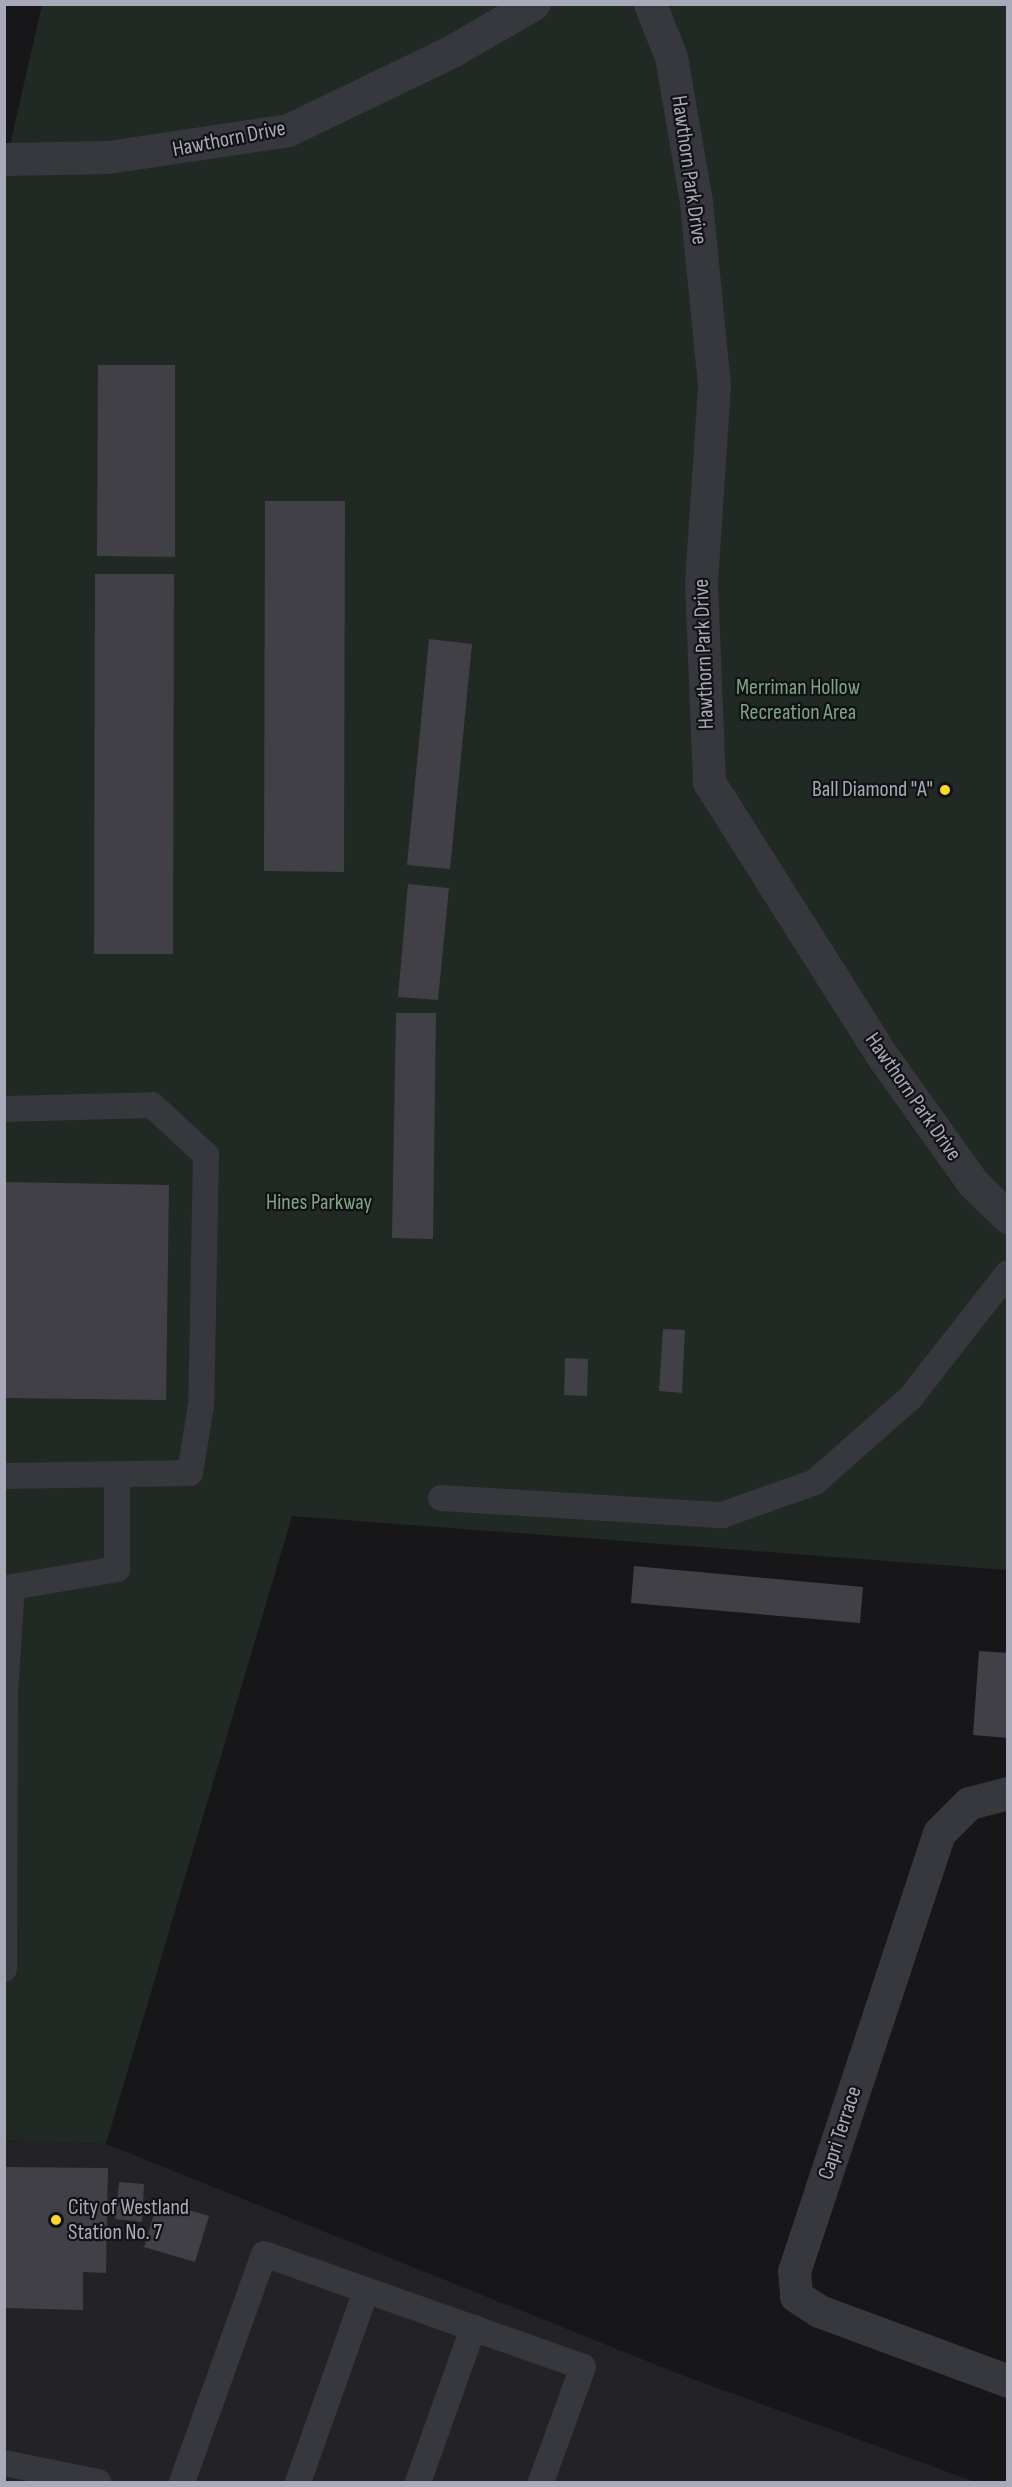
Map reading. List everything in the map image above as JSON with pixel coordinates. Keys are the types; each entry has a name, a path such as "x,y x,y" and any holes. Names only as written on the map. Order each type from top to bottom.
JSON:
{"street":[{"name":"Hawthorn Drive","path":"4,159 108,157 288,130 452,51 533,4"},
{"name":"Hawthorn Park Drive","path":"650,4 671,57 696,202 714,386 701,583 709,782 883,1057 974,1183 1008,1217"},
{"name":"Capri Terrace","path":"1008,1793 969,1803 939,1833 794,2271 796,2296 819,2311 1008,2381"}],"lane":[{"path":"4,1109 152,1105 206,1155 201,1405 190,1473 4,1476"},
{"path":"441,1498 722,1515 815,1482 911,1397 1008,1273"},
{"path":"6,1969 5,1692 12,1587 117,1569 117,1474"},
{"path":"182,2482 264,2254 583,2367 541,2482"},
{"path":"298,2482 366,2291"},
{"path":"418,2482 473,2328"},
{"path":"16,2471 98,2482"}],"shaded area":[{"path":"5,2140 106,2144 679,2374 975,2482 5,2482"}],"green space":[{"name":"Hines Parkway","path":"42,5 1007,5 1007,1570 292,1516 106,2144 5,2140 4,171"}],"building":[{"path":"98,365 175,365 175,557 97,556"},
{"path":"265,501 345,501 344,872 264,871"},
{"path":"95,574 174,574 173,954 94,954"},
{"path":"429,639 472,644 450,869 407,865"},
{"path":"408,884 449,888 438,1000 398,997"},
{"path":"396,1013 436,1013 433,1239 392,1238"},
{"path":"4,1182 169,1185 166,1400 4,1398"},
{"path":"663,1329 685,1330 682,1393 659,1391"},
{"path":"565,1358 588,1359 587,1396 564,1395"},
{"path":"634,1566 863,1587 860,1623 631,1603"},
{"path":"979,1651 1008,1653 1008,1738 973,1735"},
{"name":"City of Westland Station No. 7","path":"4,2167 108,2168 106,2273 83,2272 83,2310 4,2308"},
{"path":"119,2182 144,2184 142,2222 115,2219"},
{"path":"158,2201 209,2216 195,2262 144,2247"}],"place":[{"name":"Ball Diamond \"A\"","path":"945,790"},
{"name":"City of Westland Station No. 7","path":"56,2220"}],"park label":[{"name":"Merriman Hollow Recreation Area","path":"798,700"}]}
